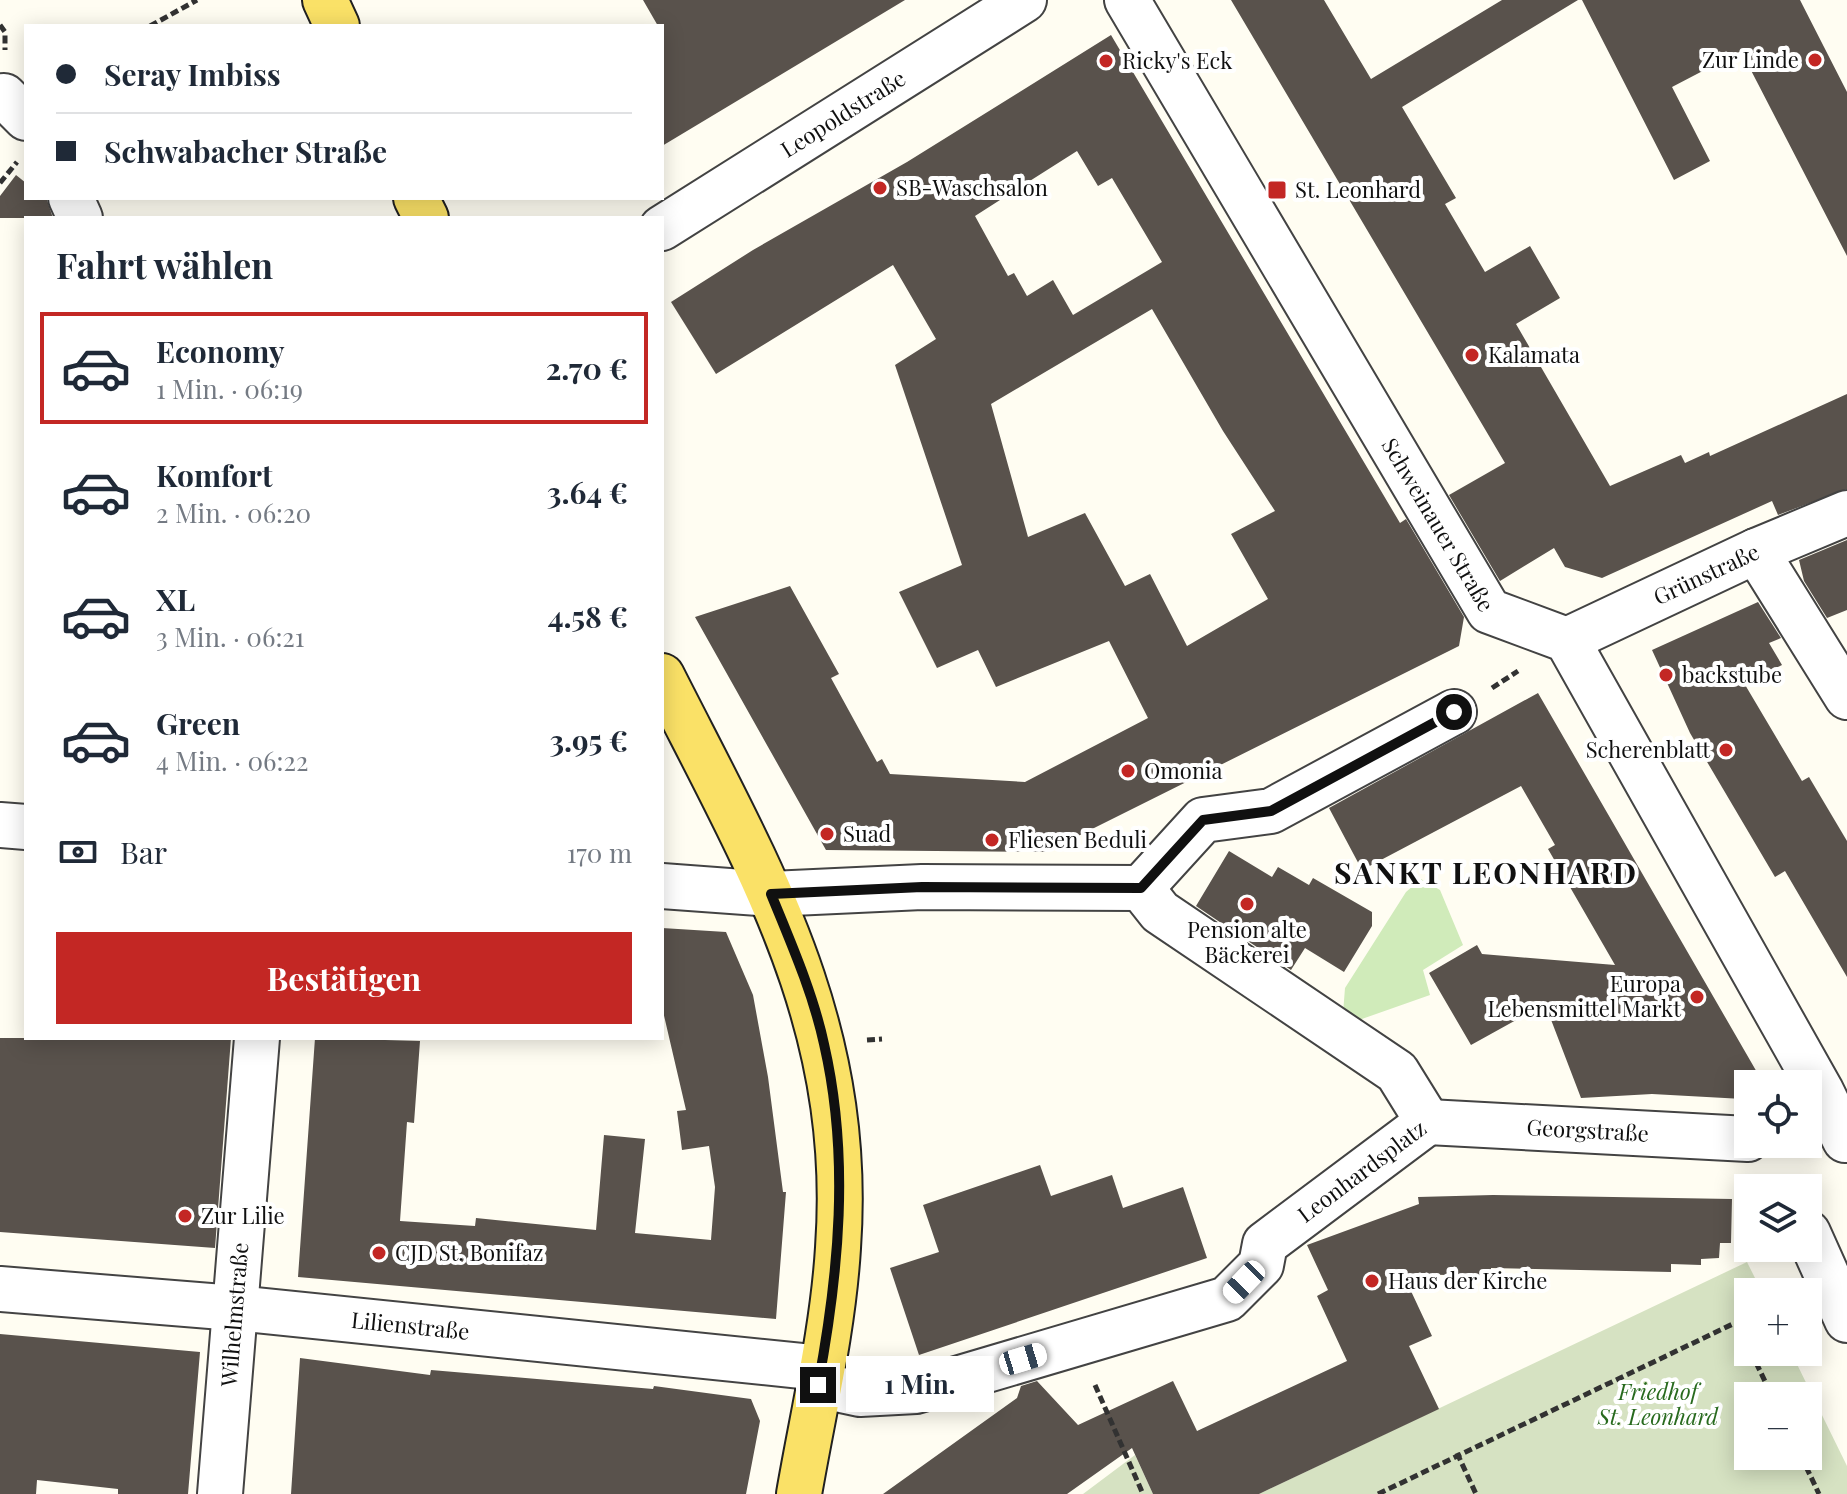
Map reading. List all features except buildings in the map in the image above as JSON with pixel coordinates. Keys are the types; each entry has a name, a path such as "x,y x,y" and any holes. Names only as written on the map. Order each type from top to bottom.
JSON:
{"main road":[{"path":"325,0 336,24"},
{"path":"664,680 771,894 811,995 824,1044 834,1102 840,1179 838,1248 799,1494"}],"street":[{"name":"Leopoldstraße","path":"664,227 1024,0"},
{"name":"Schweinauer Straße","path":"1127,0 1489,611 1567,640"},
{"name":"Grünstraße","path":"1567,640 1756,551 1847,513"},
{"path":"1756,551 1847,697"},
{"path":"1567,640 1821,1091 1833,1140"},
{"path":"664,886 771,894 922,887 1141,888 1203,820 1271,811 1454,712"},
{"path":"0,825 24,827"},
{"name":"Leonhardsplatz","path":"1141,888 1160,912 1397,1072 1428,1122 1265,1244"},
{"name":"Wilhelmstraße","path":"220,1494 257,1040"},
{"name":"Georgstraße","path":"1428,1122 1734,1138"},
{"name":"Lilienstraße","path":"0,1289 235,1308 819,1377 860,1394 916,1391 1227,1299 1261,1265 1265,1244"},
{"path":"1821,1262 1847,1320"}],"path":[{"path":"154,24 197,0"},
{"path":"0,183 24,154"},
{"path":"1454,712 1567,640"},
{"path":"1378,1494 1457,1453 1734,1323"},
{"path":"1076,1343 1143,1494"},
{"path":"1457,1453 1476,1494"},
{"path":"1808,1470 1819,1494"}],"green space":[{"path":"1421,879 1440,890 1463,945 1423,970 1430,995 1342,1026 1345,988 1406,892"},
{"name":"Friedhof St. Leonhard","path":"1747,1262 1755,1278 1734,1278 1734,1366 1798,1366 1806,1382 1734,1382 1734,1470 1822,1470 1822,1415 1847,1466 1847,1494 1259,1494"},
{"path":"1135,1455 1153,1494 1083,1494"}],"place":[{"name":"Zur Linde","path":"1815,60"},
{"name":"Ricky's Eck","path":"1106,61"},
{"name":"SB-Waschsalon","path":"880,188"},
{"name":"St. Leonhard","path":"1277,190"},
{"name":"Kalamata","path":"1472,355"},
{"name":"backstube","path":"1666,675"},
{"name":"Scherenblatt","path":"1726,750"},
{"name":"Omonia","path":"1128,771"},
{"name":"Suad","path":"827,834"},
{"name":"Fliesen Beduli","path":"992,840"},
{"name":"Pension alte Bäckerei","path":"1247,904"},
{"name":"Europa Lebensmittel Markt","path":"1697,997"},
{"name":"Zur Lilie","path":"185,1216"},
{"name":"CJD St. Bonifaz","path":"379,1253"},
{"name":"Haus der Kirche","path":"1372,1281"}],"district":[{"name":"SANKT LEONHARD","path":"1486,874"}],"route":[{"path":"818,1385 838,1248 840,1179 837,1132 824,1044 811,995 771,894 922,887 980,890 1141,888 1203,820 1271,811 1454,712"}]}
